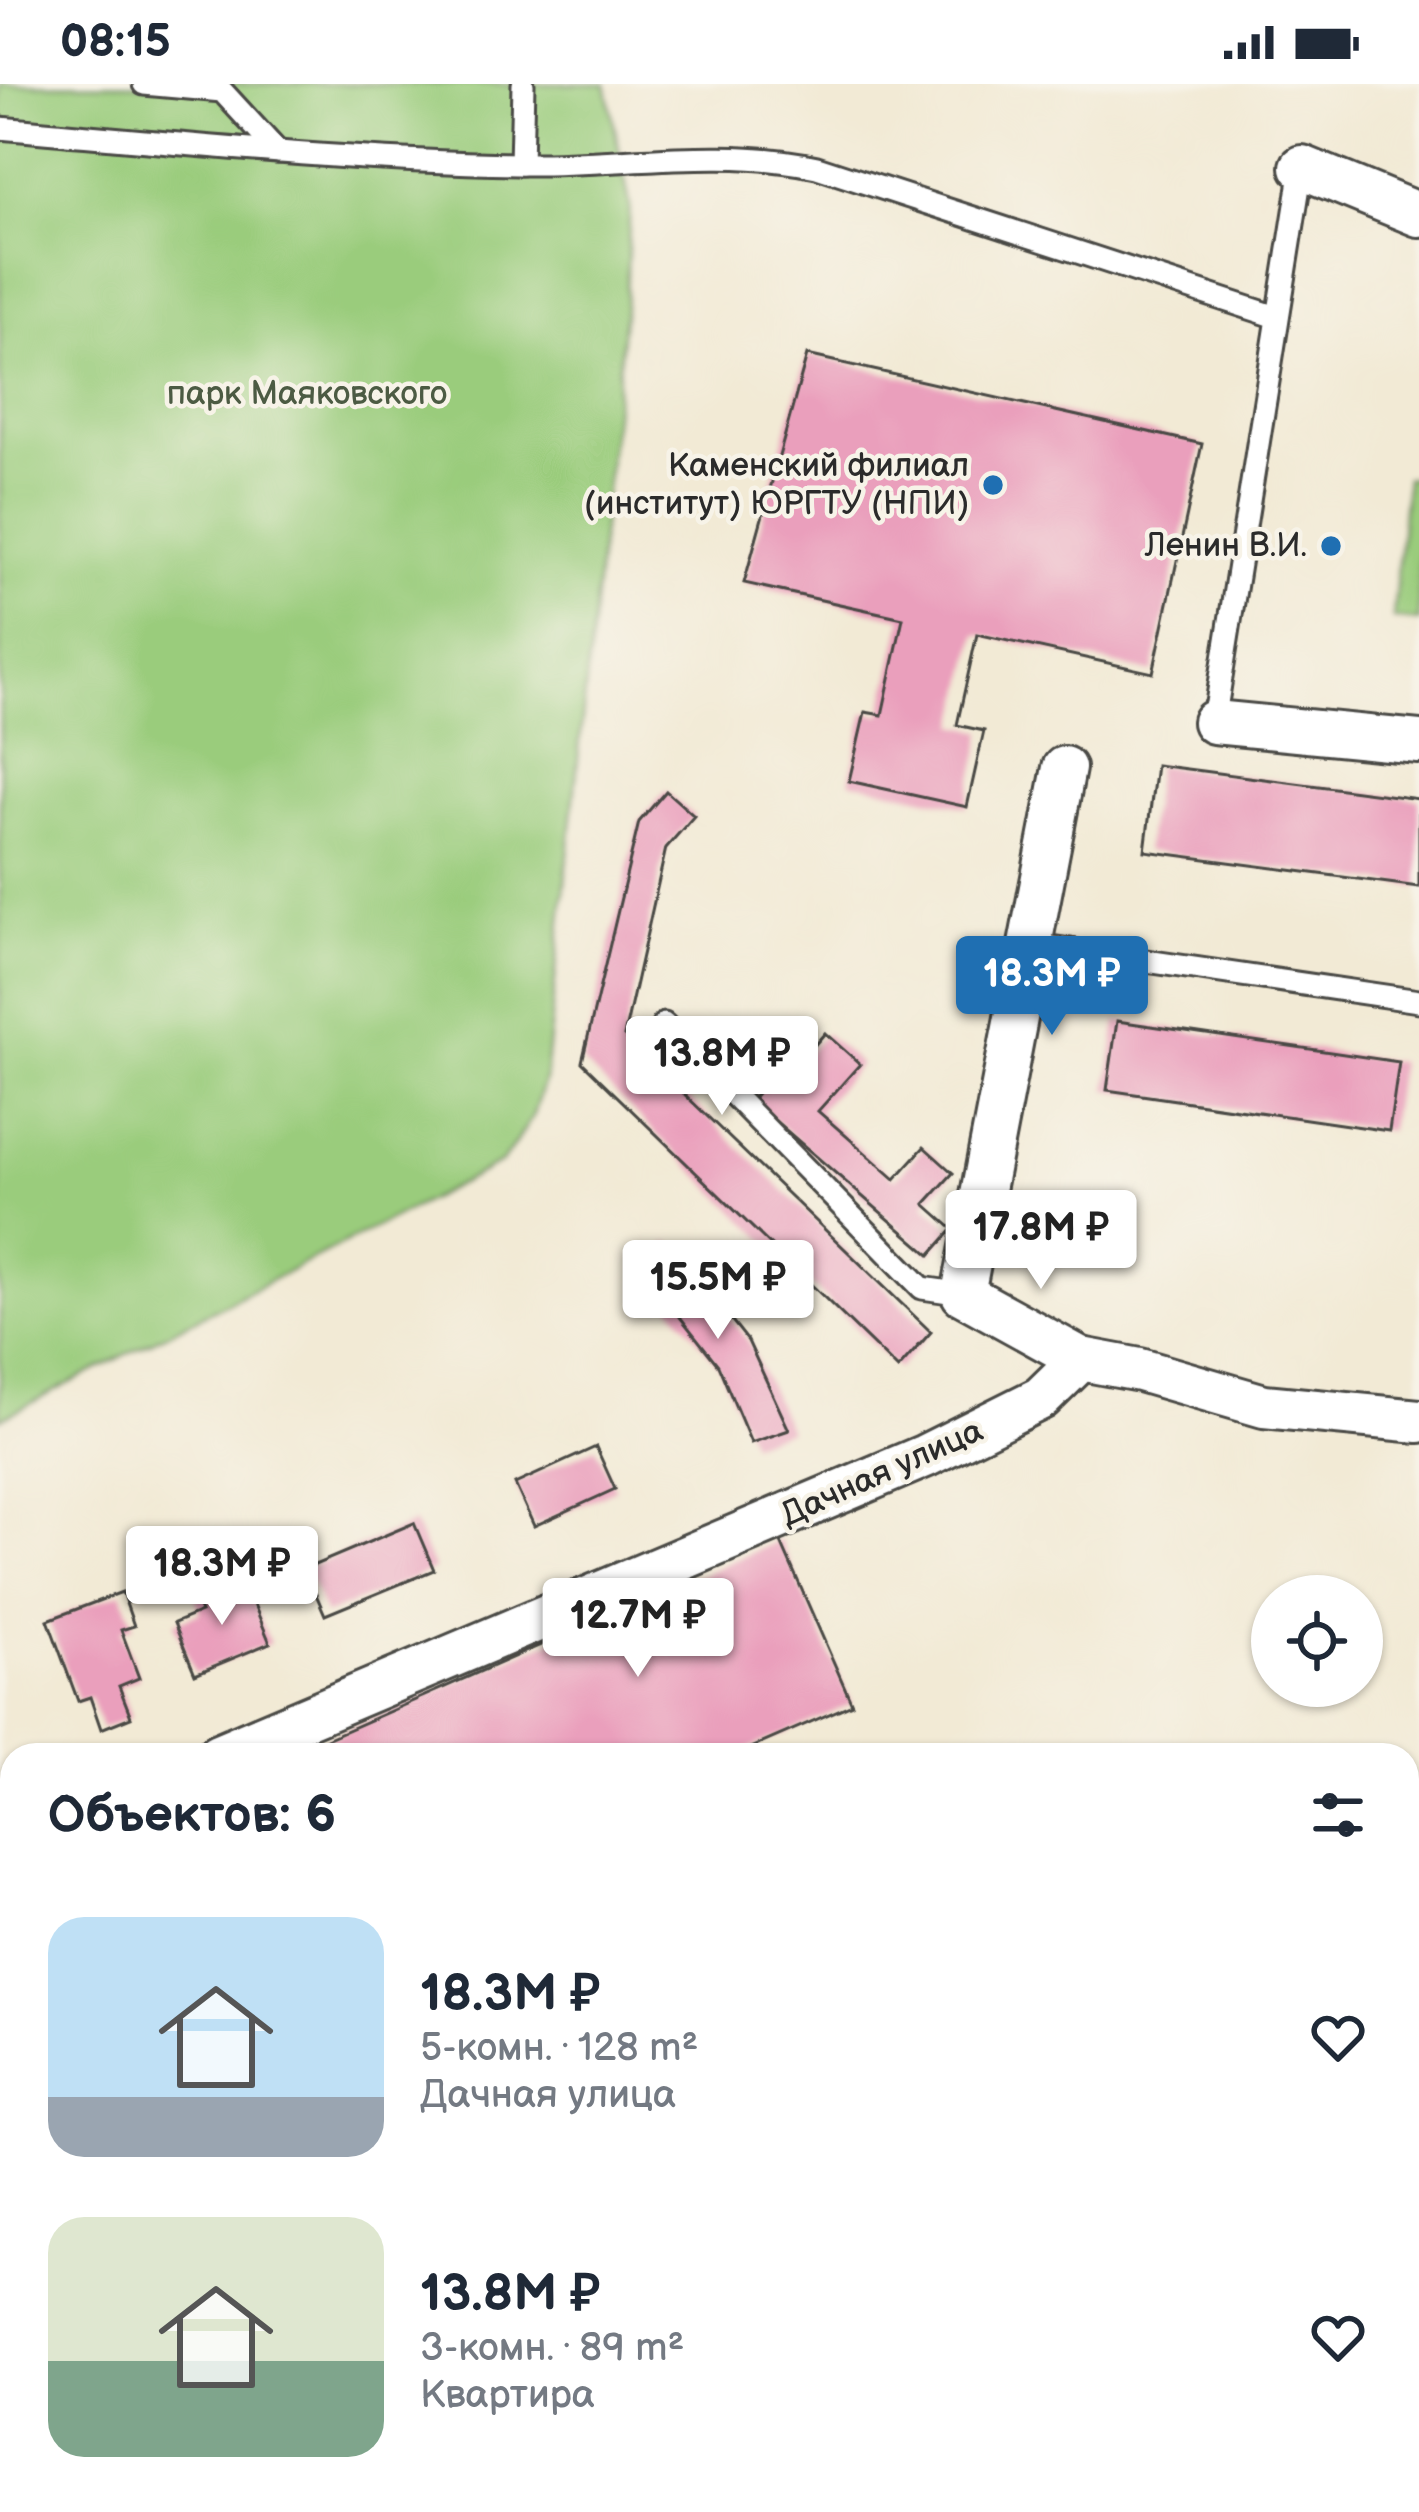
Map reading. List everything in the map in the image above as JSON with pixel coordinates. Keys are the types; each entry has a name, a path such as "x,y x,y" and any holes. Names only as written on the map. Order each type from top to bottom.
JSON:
{"street":[{"path":"1302,166 1419,215"},
{"path":"1214,722 1419,742"},
{"path":"1064,768 963,1294 1081,1359 1140,1370 1264,1406 1419,1421"},
{"name":"Дачная улица","path":"246,1743 925,1456 1041,1399 1081,1359"}],"lane":[{"path":"144,84 222,91 278,152"},
{"path":"521,164 524,84"},
{"path":"0,128 361,160 521,164 766,158 817,166 1277,317"},
{"path":"1214,722 1302,166"},
{"path":"1030,944 1419,1001"},
{"path":"664,1024 922,1288 963,1294"}],"green space":[{"name":"парк Маяковского","path":"0,84 606,84 630,204 626,298 545,1077 532,1118 502,1162 0,1419"},
{"path":"1406,478 1419,479 1419,621 1393,618"}],"building":[{"path":"807,355 1202,444 1153,673 977,634 957,725 984,731 967,807 849,781 865,712 882,715 903,618 744,583"},
{"path":"1156,765 1419,799 1419,887 1145,851"},
{"path":"666,791 694,816 666,848 624,1036 931,1332 898,1369 582,1062 639,822"},
{"path":"1117,1021 1399,1062 1389,1131 1107,1090"},
{"path":"825,1033 860,1064 818,1111 895,1179 924,1147 953,1173 925,1204 953,1229 930,1255 751,1100 783,1063 792,1071"},
{"path":"670,1242 748,1341 789,1430 751,1443 718,1365 639,1265"},
{"path":"596,1447 615,1489 534,1526 515,1484"},
{"path":"414,1523 434,1570 325,1615 305,1569"},
{"path":"780,1540 852,1704 763,1743 317,1743"},
{"path":"236,1581 241,1592 248,1590 270,1643 195,1674 174,1623 201,1612 195,1598"},
{"path":"122,1592 134,1626 121,1630 139,1678 119,1686 131,1717 101,1729 90,1697 78,1701 48,1620"}],"place":[{"name":"Каменский филиал (институт) ЮРГТУ (НПИ)","path":"993,485"},
{"name":"Ленин В.И.","path":"1331,546"}]}
